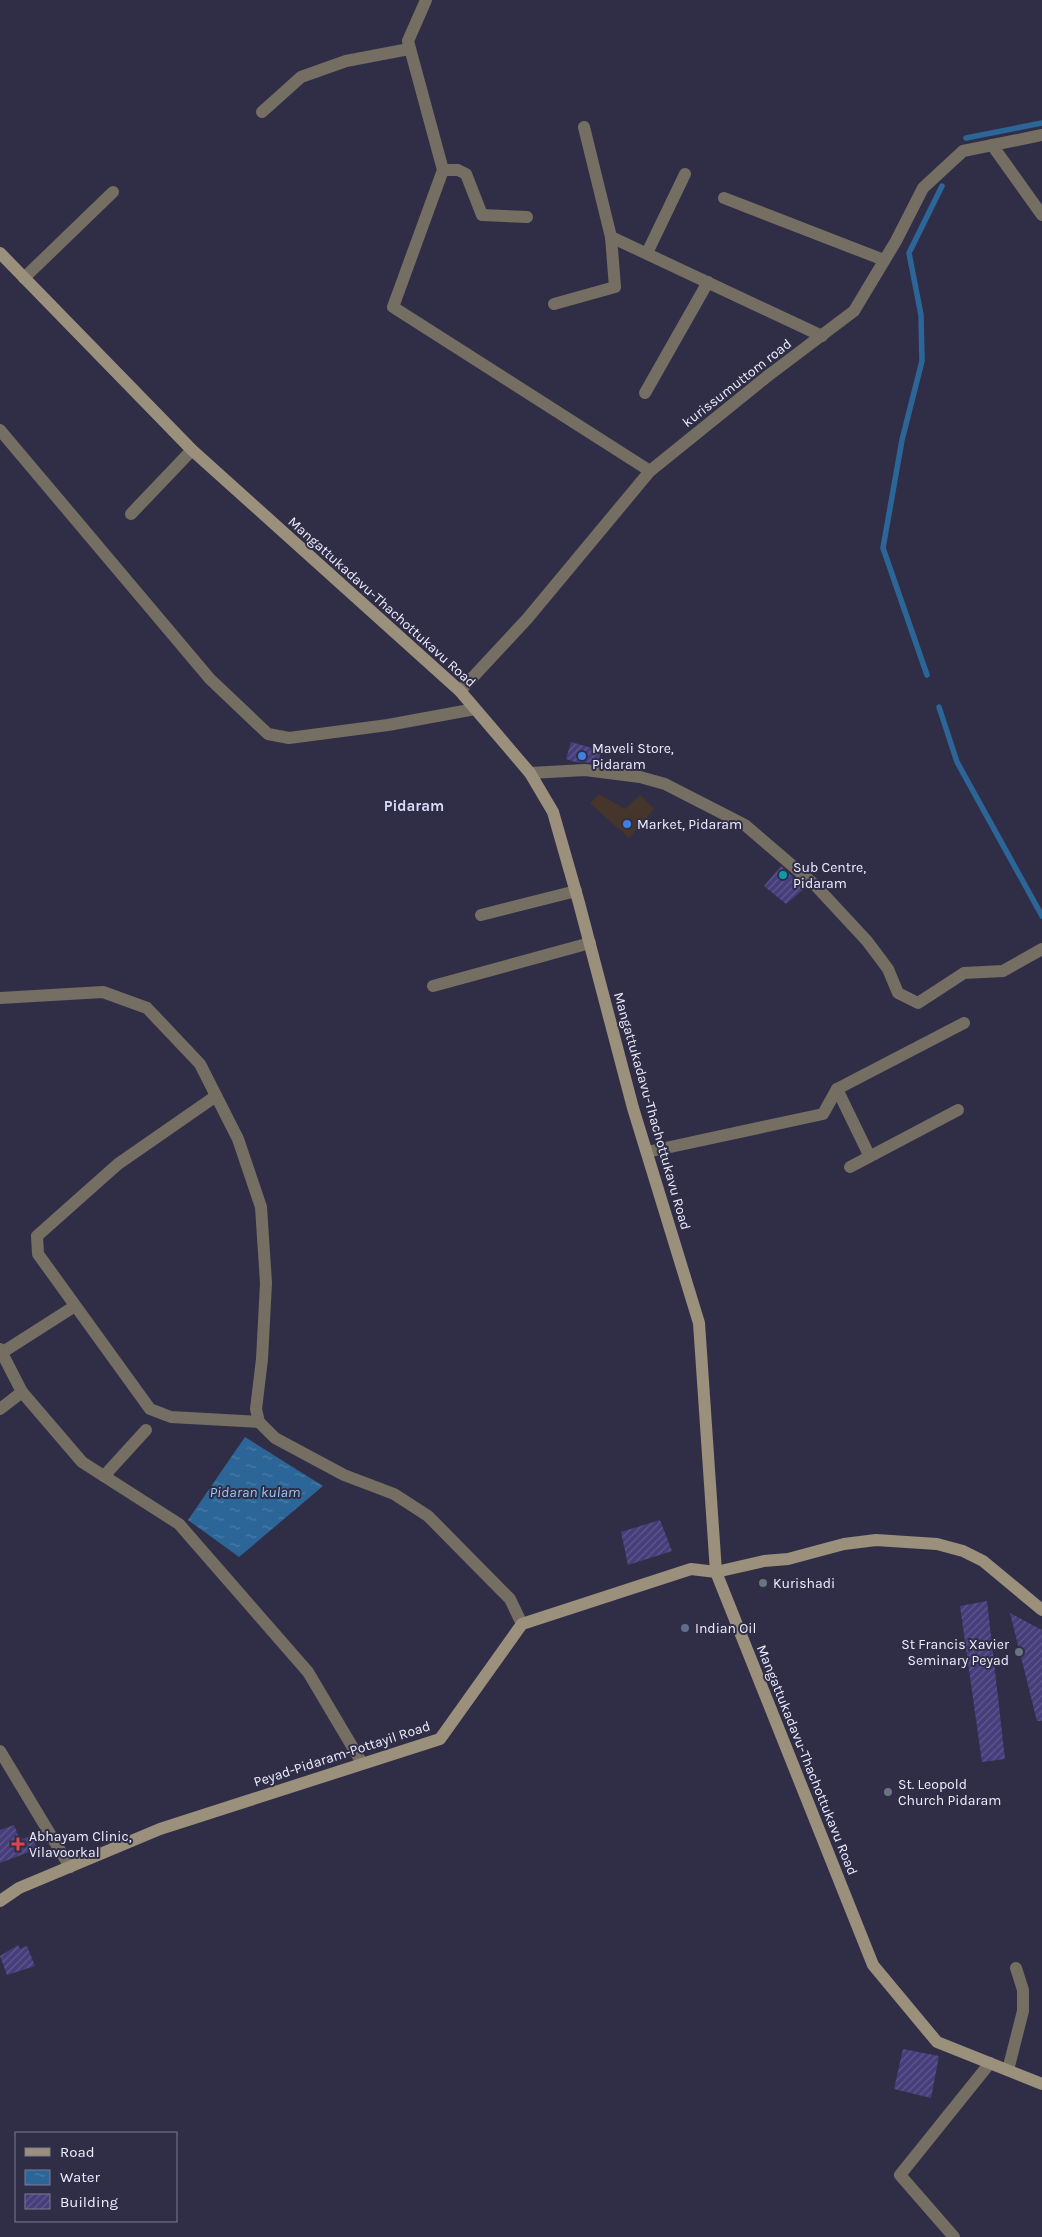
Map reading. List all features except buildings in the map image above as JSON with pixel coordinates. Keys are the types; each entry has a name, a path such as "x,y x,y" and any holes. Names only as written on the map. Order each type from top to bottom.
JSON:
{"main road":[{"name":"Mangattukadavu-Thachottukavu Road","path":"0,253 192,450 460,690 530,773 553,812 647,1152 699,1323 716,1572 873,1965 937,2042 1042,2084"},
{"path":"522,1624 690,1569 716,1572 764,1561 788,1559 844,1544 876,1540 936,1544 963,1551 983,1561 1042,1610"},
{"name":"Peyad-Pidaram-Pottayil Road","path":"0,1901 19,1888 160,1829 440,1739 522,1624"}],"street":[{"path":"426,0 408,41 443,170 393,307 650,471"},
{"path":"262,112 301,77 346,61 409,49"},
{"path":"554,304 615,287 612,237 584,127"},
{"name":"kurissumuttom road","path":"460,690 527,619 650,471 854,311 923,188 963,152 1042,135"},
{"path":"992,145 1042,215"},
{"path":"443,170 458,170 466,174 482,216 527,218"},
{"path":"647,254 685,174"},
{"path":"24,278 113,192"},
{"path":"724,198 884,260"},
{"path":"612,237 822,336"},
{"path":"645,393 708,282"},
{"path":"0,430 210,679 268,734 288,738 388,725 475,709"},
{"path":"131,514 192,450"},
{"path":"530,773 585,770 640,778 665,784 745,825 815,885 867,941 888,969 898,993 918,1003 964,973 1002,971 1040,950"},
{"path":"481,915 576,891"},
{"path":"433,986 590,943"},
{"path":"0,998 103,992 147,1008 200,1064 238,1140 261,1207 266,1283 262,1359 256,1409 259,1422 275,1438 344,1475 394,1494 428,1516 510,1599 522,1624"},
{"path":"647,1152 823,1114 837,1089 964,1023"},
{"path":"837,1089 869,1155"},
{"path":"216,1096 118,1164 36,1236 38,1254 150,1409 171,1417 259,1422"},
{"path":"850,1166 958,1110"},
{"path":"75,1306 2,1351 22,1392 82,1462 179,1524 308,1672 362,1763"},
{"path":"0,1409 22,1392"},
{"path":"104,1476 146,1430"},
{"path":"0,1751 70,1867"},
{"path":"1008,2070 1023,2011 1023,1990 1016,1968"},
{"path":"954,2237 900,2175 990,2063"}],"shaded area":[{"name":"Market, Pidaram","path":"599,794 625,809 640,795 654,809 629,838 590,803"}],"water":[{"name":"Pidaran kulam","path":"245,1437 323,1486 239,1557 188,1520"}],"waterway":[{"path":"966,138 1042,123"},
{"path":"927,675 883,548 902,440 922,361 921,315 909,253 942,186"},
{"path":"939,707 957,762 1042,916"}],"place":[{"name":"Maveli Store, Pidaram","path":"582,756"},
{"name":"Market, Pidaram","path":"627,824"},
{"name":"Sub Centre, Pidaram","path":"783,875"},
{"name":"Kurishadi","path":"763,1583"},
{"name":"Indian Oil","path":"685,1628"},
{"name":"St Francis Xavier Seminary Peyad","path":"1019,1652"},
{"name":"St. Leopold Church Pidaram","path":"888,1792"},
{"name":"Abhayam Clinic, Vilavoorkal","path":"18,1844"}],"district":[{"name":"Pidaram","path":"414,806"}]}
